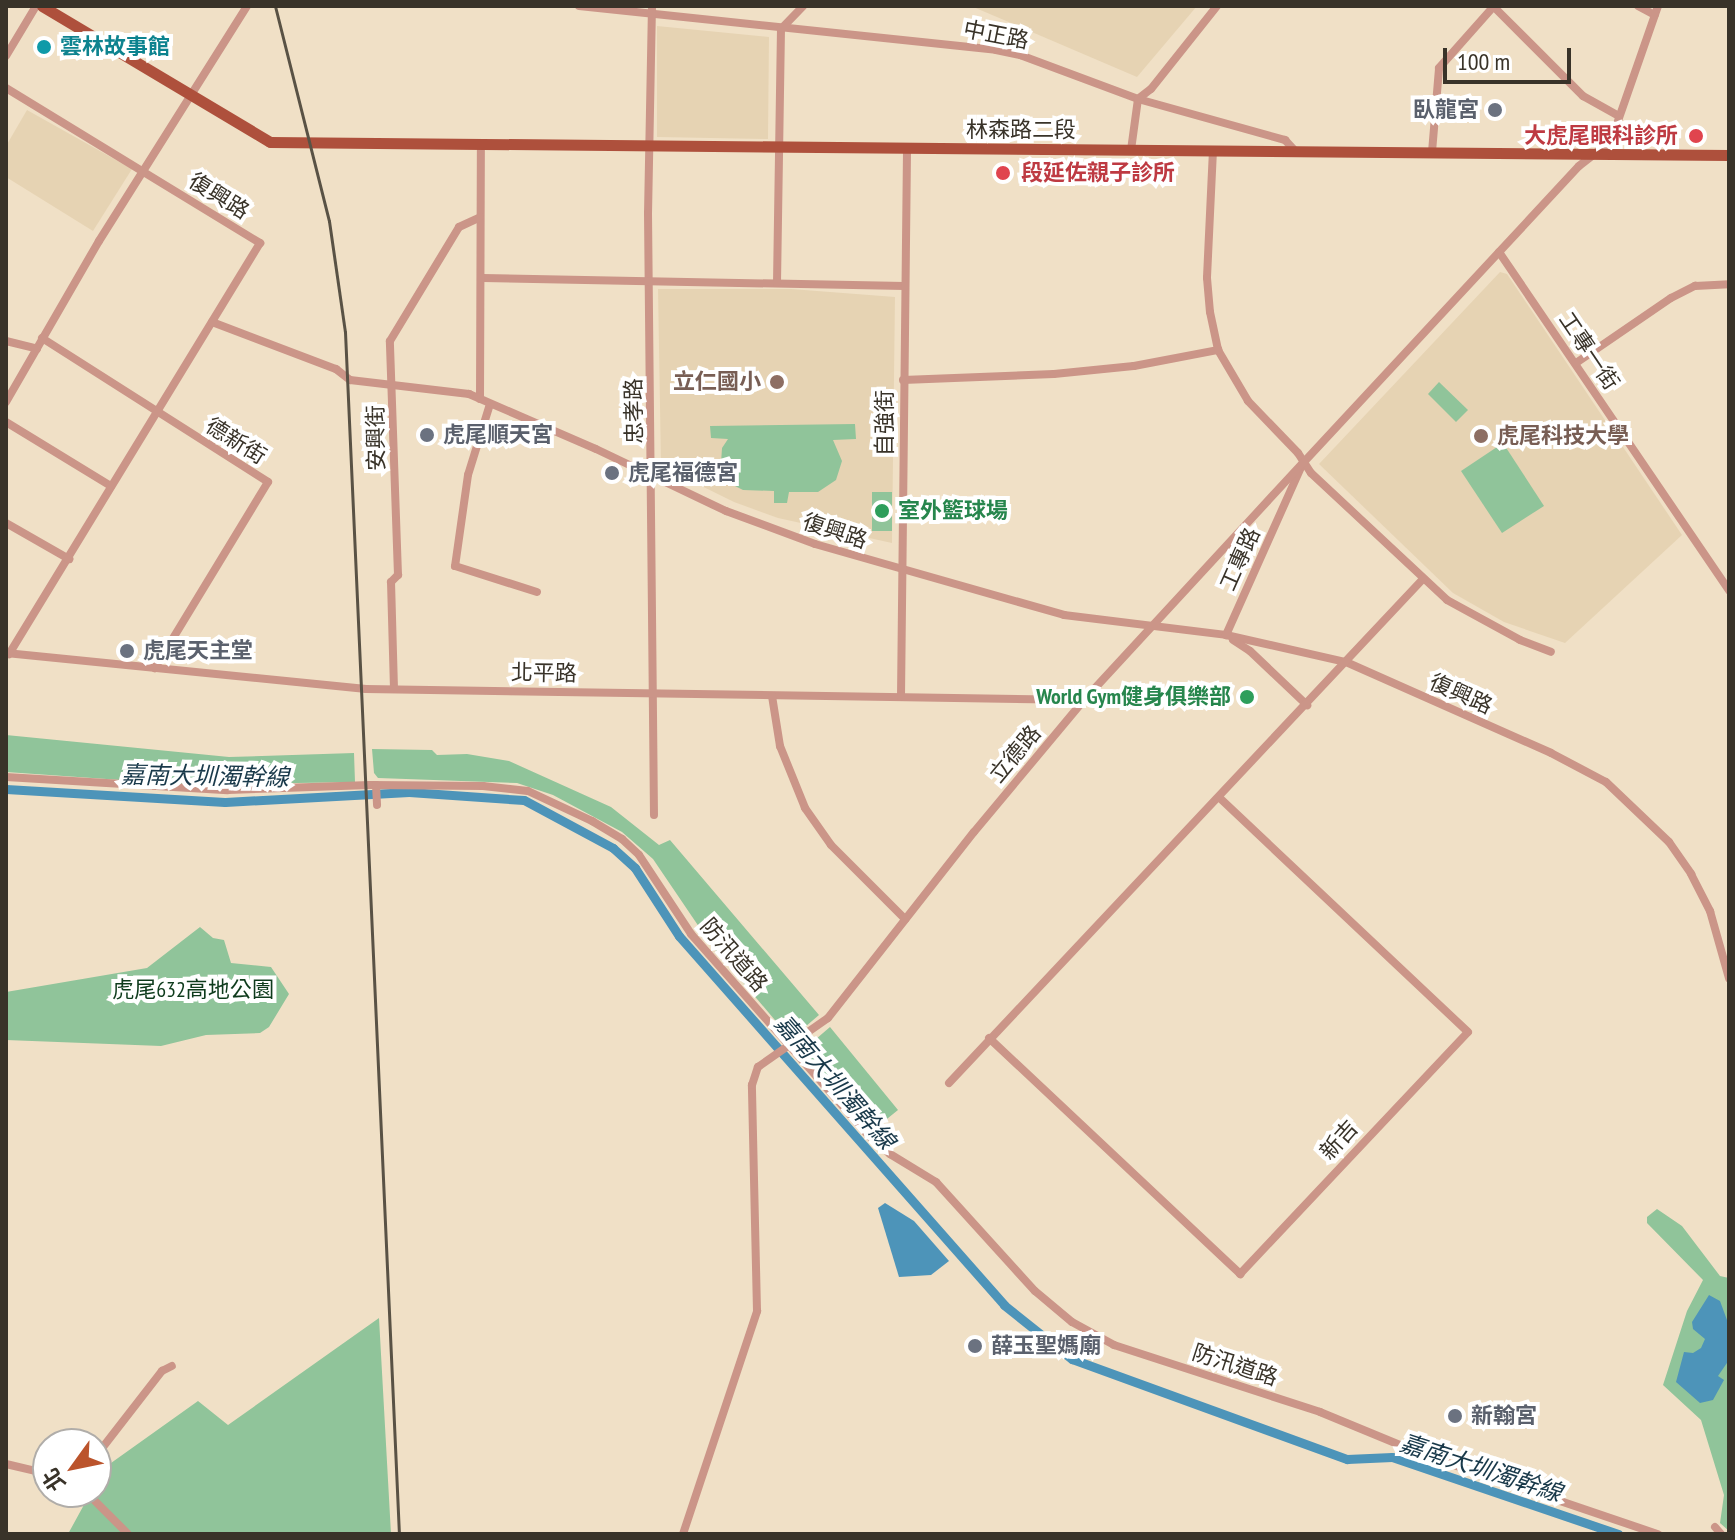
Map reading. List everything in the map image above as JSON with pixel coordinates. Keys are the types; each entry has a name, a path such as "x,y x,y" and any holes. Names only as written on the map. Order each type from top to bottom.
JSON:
{"main road":[{"name":"林森路二段","path":"39,6 261,139 314,144 1729,155"}],"street":[{"path":"6,56 39,6"},
{"path":"6,402 144,170 247,6"},
{"name":"中正路","path":"579,6 652,11 781,29 996,50 1020,55 1138,99 1285,140 1296,152"},
{"path":"777,283 781,29 803,6"},
{"path":"1131,150 1138,99 1151,89 1217,6"},
{"path":"1432,152 1439,68 1494,6 1583,96 1619,116"},
{"path":"1638,6 1656,10"},
{"name":"工專路","path":"1226,635 1303,463 1592,154 1611,141 1656,10"},
{"name":"忠孝路","path":"652,11 649,146 654,815"},
{"name":"復興路","path":"6,88 260,243 212,322 336,369 350,380 449,389 480,399 726,511 815,544 1064,615 1226,635 1346,662 1551,753 1606,782 1669,842 1691,874 1710,911 1729,978"},
{"path":"480,399 483,278 481,145"},
{"name":"自強街","path":"901,697 907,149"},
{"path":"1213,150 1207,278 1218,350 1248,401 1303,463 1447,600 1492,626 1551,652"},
{"name":"安興街","path":"394,689 391,582 398,575 390,341 459,227 480,217"},
{"name":"工專一街","path":"1499,252 1729,591"},
{"path":"483,278 905,286"},
{"path":"1576,363 1671,298 1695,286 1729,284"},
{"path":"8,654 212,322"},
{"name":"德新街","path":"42,338 268,482 155,668"},
{"path":"6,341 37,349"},
{"path":"903,380 1054,374 1134,366 1218,350"},
{"path":"490,404 468,475 455,566 537,592"},
{"path":"6,422 111,486"},
{"name":"立德路","path":"683,1534 757,1311 752,1085 758,1067 828,1018 1084,700 1303,463"},
{"path":"6,523 69,559"},
{"path":"949,1083 1423,579"},
{"path":"1226,635 1250,651 1307,705"},
{"name":"北平路","path":"8,654 394,689 1084,700"},
{"path":"772,696 780,746 805,808 831,845 905,919"},
{"name":"防汛道路","path":"6,777 228,790 376,785 483,786 528,791 622,839 654,873 691,934 868,1135 890,1154 936,1182 1035,1291 1092,1334 1114,1345 1320,1412 1427,1456 1658,1534"},
{"path":"376,785 377,805"},
{"name":"新吉","path":"989,1038 1240,1274 1468,1032 1219,797"},
{"path":"112,1435 162,1371 172,1366"},
{"path":"6,1464 32,1470"},
{"path":"102,1508 128,1534"}],"shaded area":[{"path":"971,6 1197,6 1137,77"},
{"path":"657,26 769,37 768,139 657,137"},
{"path":"27,110 132,169 93,231 6,177 6,146"},
{"name":"虎尾科技大學","path":"1500,272 1507,274 1682,535 1565,643 1504,622 1453,593 1319,464"},
{"name":"立仁國小","path":"658,289 791,289 895,297 892,543 778,518 734,502 661,466"}],"green space":[{"path":"1439,382 1468,410 1456,422 1428,394"},
{"path":"855,424 856,439 833,440 842,461 836,480 818,492 789,492 787,503 774,503 774,491 743,490 733,485 721,463 722,448 728,439 711,438 710,426"},
{"path":"1503,443 1544,506 1502,533 1461,471"},
{"name":"室外籃球場","path":"872,492 892,492 892,531 872,531"},
{"path":"6,735 229,757 354,753 355,782 193,785 6,772"},
{"path":"372,749 432,750 437,755 467,754 509,761 611,807 659,845 670,840 819,1015 791,1039 712,946 653,859 622,832 553,795 517,783 378,778 374,773"},
{"name":"虎尾632高地公園","path":"200,927 213,938 224,940 231,963 271,967 289,994 269,1027 260,1033 206,1035 161,1046 6,1040 6,992 147,968"},
{"path":"830,1027 898,1110 872,1131 879,1123 851,1091 841,1096 802,1051"},
{"path":"1657,1209 1682,1226 1720,1276 1729,1278 1729,1531 1720,1523 1724,1495 1701,1420 1663,1385 1687,1311 1703,1280 1647,1223 1647,1217"},
{"path":"379,1318 391,1534 68,1534 82,1508 112,1508 112,1462 198,1401 228,1425"}],"water":[{"path":"885,1203 914,1221 949,1261 931,1275 899,1277 878,1208"},
{"path":"1709,1295 1720,1301 1727,1320 1729,1360 1718,1376 1724,1380 1713,1400 1700,1403 1676,1382 1684,1352 1693,1353 1701,1348 1705,1339 1693,1329 1692,1322"}],"waterway":[{"name":"嘉南大圳濁幹線","path":"6,789 225,802 409,792 524,800 613,848 635,868 679,936 1004,1305 1072,1359 1347,1459 1392,1457 1618,1534"}],"railway":[{"path":"275,6 329,221 345,332 399,1534"}],"place":[{"name":"雲林故事館","path":"44,47"},
{"name":"臥龍宮","path":"1495,110"},
{"name":"大虎尾眼科診所","path":"1696,136"},
{"name":"段延佐親子診所","path":"1003,173"},
{"name":"立仁國小","path":"777,382"},
{"name":"虎尾順天宮","path":"427,435"},
{"name":"虎尾科技大學","path":"1481,436"},
{"name":"虎尾福德宮","path":"612,473"},
{"name":"室外籃球場","path":"882,511"},
{"name":"虎尾天主堂","path":"127,651"},
{"name":"World Gym健身俱樂部","path":"1247,697"},
{"name":"薛玉聖媽廟","path":"975,1346"},
{"name":"新翰宮","path":"1455,1416"}]}
